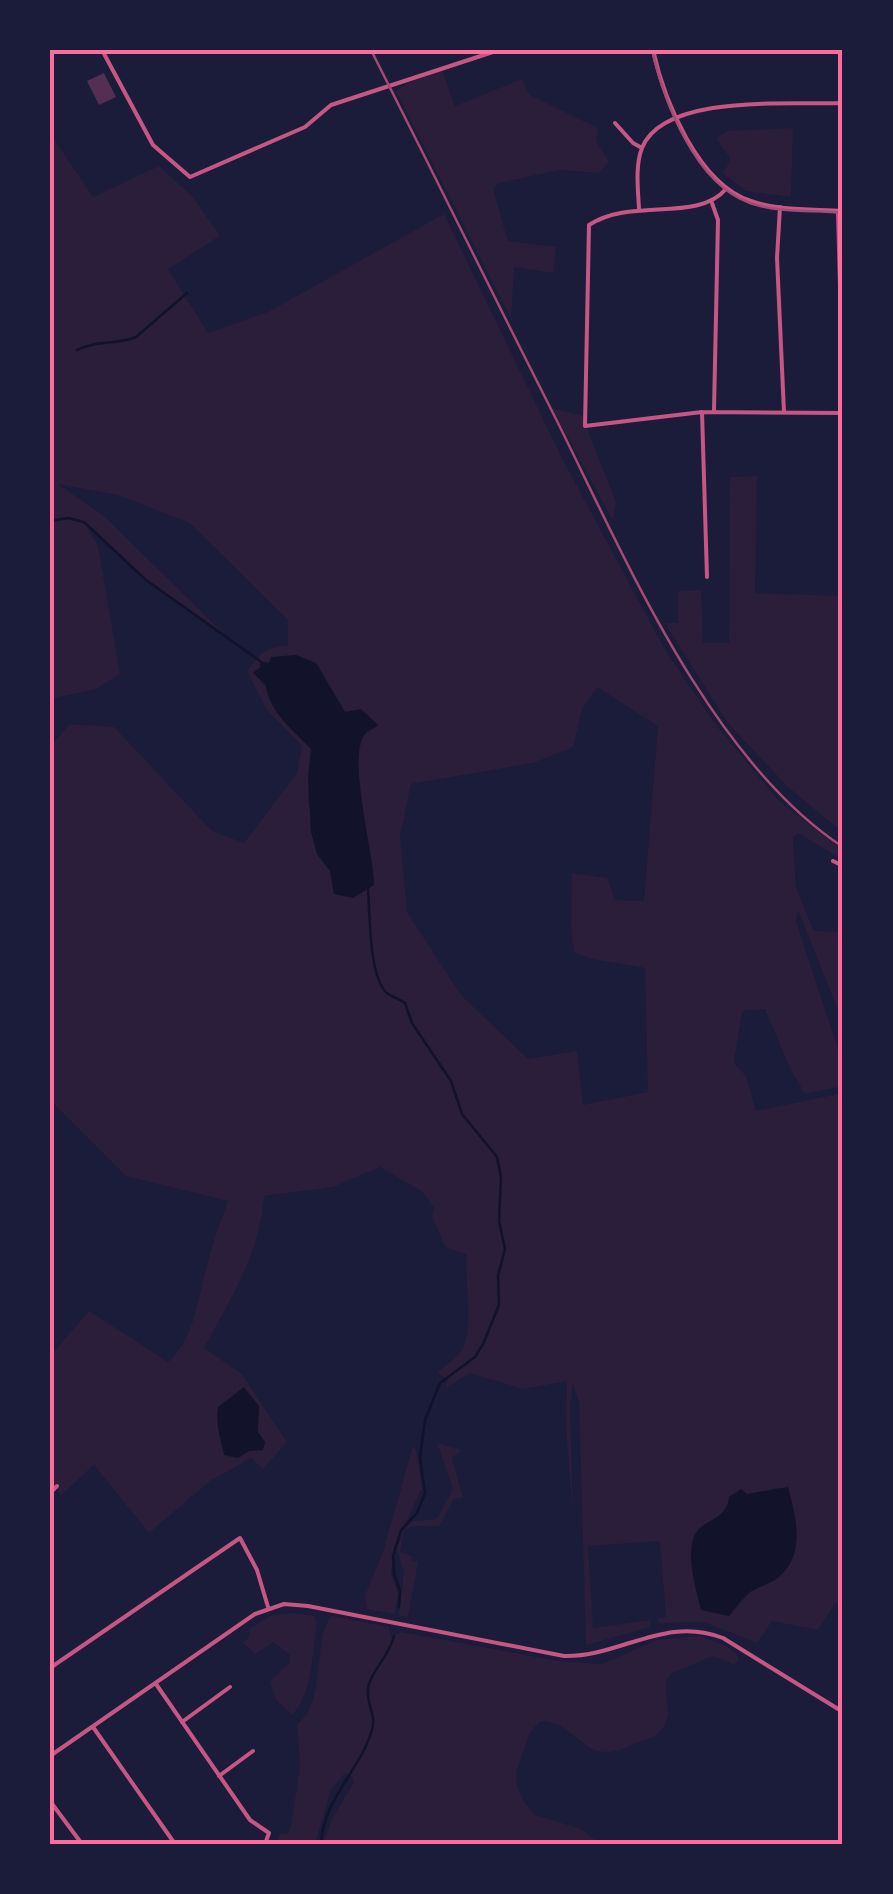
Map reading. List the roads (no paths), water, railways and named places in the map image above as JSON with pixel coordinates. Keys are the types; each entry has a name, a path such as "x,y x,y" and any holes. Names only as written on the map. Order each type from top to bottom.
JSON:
{"street":[{"path":"102,50 152,144 190,176 305,127 331,105 499,50"},
{"path":"654,50 663,87 676,116 708,169 726,188 749,201 840,211 843,397"},
{"path":"639,209 642,148 659,124 704,108 843,104"},
{"path":"616,123 642,148"},
{"path":"726,188 712,203 690,208 639,209 593,221 587,230 585,426 714,411 843,413"},
{"path":"712,203 718,220 714,411"},
{"path":"780,206 777,276 784,412"},
{"path":"702,412 707,577"},
{"path":"832,861 843,866"},
{"path":"50,1493 58,1486"},
{"path":"50,1668 240,1538 257,1570 268,1607"},
{"path":"50,1756 268,1607 284,1604 564,1656 593,1654 667,1630 704,1632 750,1653 843,1712"},
{"path":"156,1684 250,1820 270,1833 265,1844"},
{"path":"182,1722 230,1687"},
{"path":"93,1728 175,1844"},
{"path":"218,1776 253,1751"},
{"path":"50,1801 82,1844"}],"waterway":[{"path":"77,350 136,337 187,293"},
{"path":"50,521 68,518 84,522 146,580 260,661"},
{"path":"368,889 371,943 380,982 387,993 405,1003 412,1023 451,1081 462,1114 497,1157 501,1177 499,1221 505,1249 498,1276 499,1305 483,1344 475,1357 440,1383 425,1420 420,1457 425,1493 417,1513 401,1530 393,1556 399,1607"},
{"path":"321,1844 328,1813 372,1730 369,1684 394,1636"}],"tram line":[{"path":"652,50 685,138 698,160 730,193 772,208 843,213"}],"railway":[{"path":"371,50 613,536 677,654 752,764 796,810 843,847"}]}
